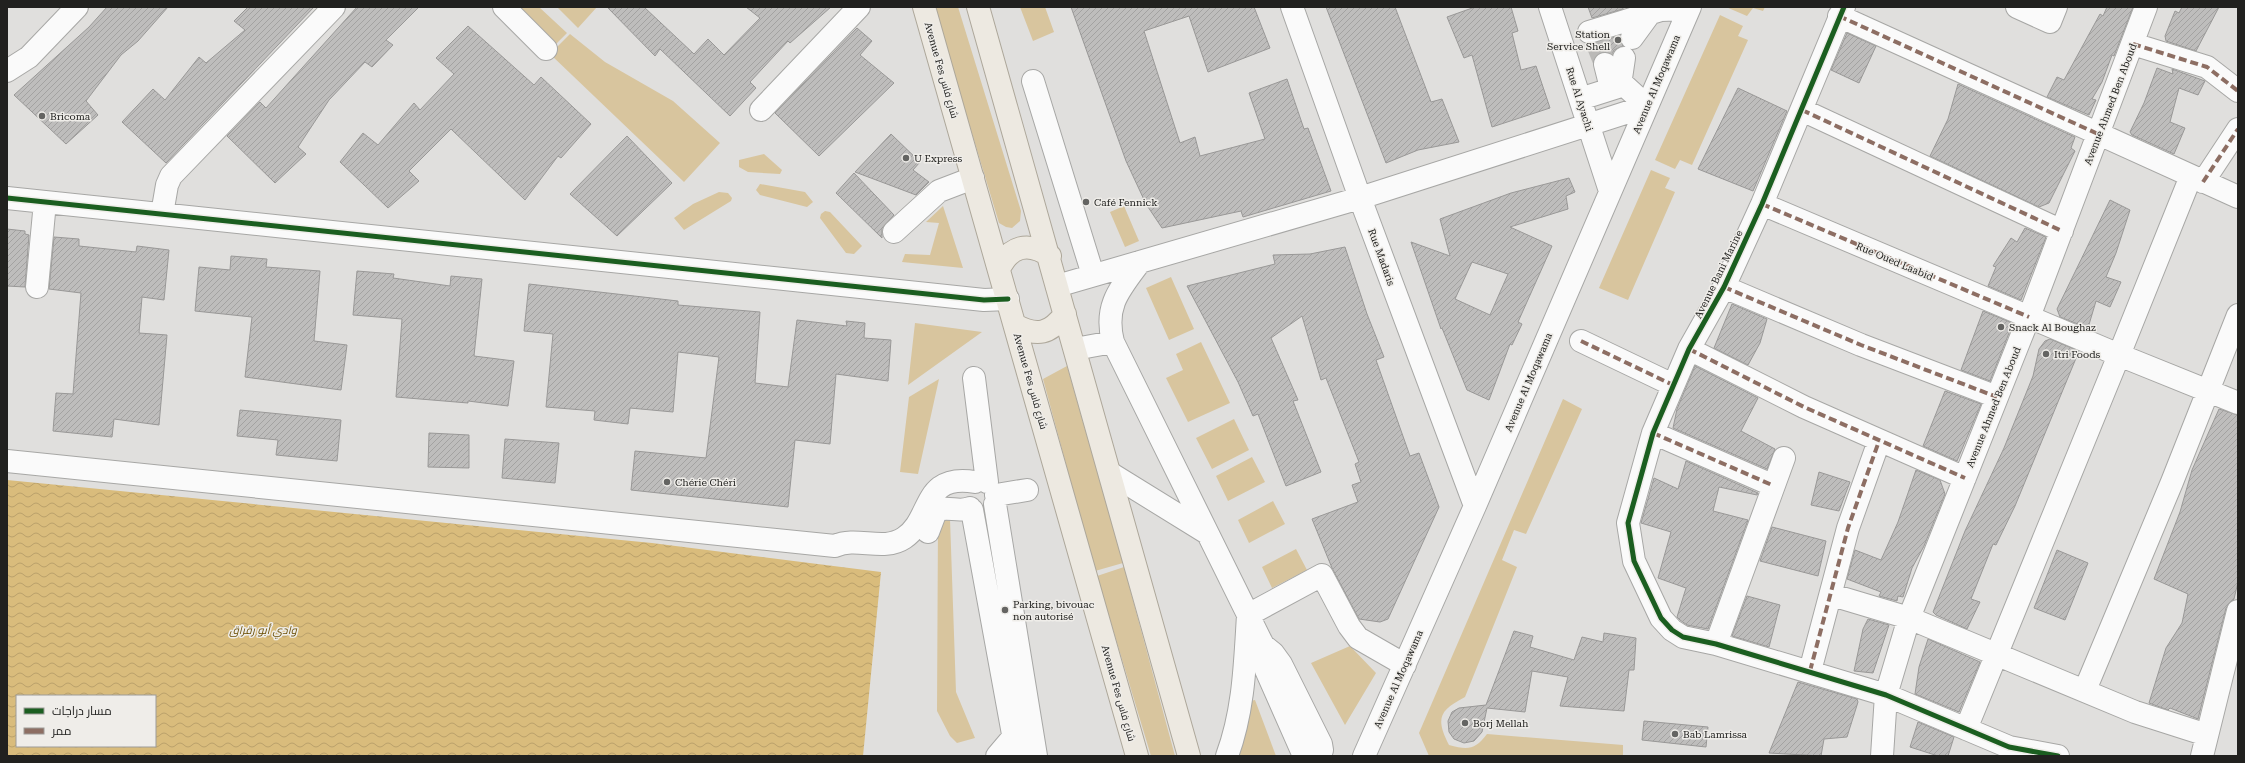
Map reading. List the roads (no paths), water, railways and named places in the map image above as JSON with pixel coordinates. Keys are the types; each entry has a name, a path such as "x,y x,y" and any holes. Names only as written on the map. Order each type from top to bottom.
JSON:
{"main road":[{"name":"Avenue Fes شارع فاس","path":"924,7 1137,756"},
{"path":"978,7 1050,256 1057,286 1189,756"},
{"path":"999,269 1005,258 1014,250 1026,247 1039,249 1050,256"},
{"path":"1015,325 1028,332 1043,332 1056,326 1065,314"}],"street":[{"path":"7,71 29,58 77,7"},
{"path":"162,214 167,185 171,176 334,7"},
{"path":"504,7 546,49"},
{"path":"761,110 859,7"},
{"name":"Rue Madaris","path":"1292,7 1360,198 1475,506"},
{"path":"2017,7 2050,22 2056,7"},
{"name":"Avenue Ahmed Ben Aboud","path":"1882,756 1886,695 1909,618 2029,317 2146,7"},
{"path":"1553,17 1580,26 1592,35 1651,12 1669,8 1689,8"},
{"name":"Avenue Al Moqawama","path":"1364,756 1475,506 1689,8"},
{"path":"1616,86 1621,53 1651,12"},
{"path":"1842,12 2098,134 2238,197"},
{"name":"Avenue Bani Marine","path":"1842,12 1762,204 1724,287 1689,349 1653,433 1628,523 1630,547 1640,577 1661,618 1672,630 1683,637 1716,644 1886,695 2009,747 2058,756"},
{"name":"Rue Al Ayachi","path":"1553,17 1610,191"},
{"path":"2133,44 2207,67 2238,91"},
{"path":"1033,81 1093,275"},
{"path":"1057,286 1360,198 1589,126 1647,106 1626,86 1616,86 1580,99"},
{"path":"1802,110 2062,231"},
{"path":"1966,729 1995,654 2119,355 2197,179 2238,128"},
{"path":"894,232 939,191 973,178"},
{"path":"7,198 984,300 1008,300"},
{"path":"37,287 45,202"},
{"name":"Rue Oued Laabid","path":"1762,204 2119,355 2238,403"},
{"path":"1140,262 1115,296 1111,307 1109,319 1113,342 1263,645 1266,670 1304,756"},
{"path":"1724,287 1861,345 1997,397"},
{"path":"2085,690 2172,482 2238,315"},
{"path":"1581,341 1673,385"},
{"path":"1075,349 1113,342"},
{"path":"1689,349 1797,404 1965,478"},
{"path":"974,378 988,491 1036,756"},
{"path":"1653,433 1772,485"},
{"path":"1810,672 1832,595 1848,528 1879,441"},
{"path":"1716,644 1772,485 1784,458"},
{"path":"7,461 835,546 848,541 882,544 897,542 914,528 927,502 937,490 955,481 988,491"},
{"path":"1110,473 1207,533"},
{"path":"988,491 987,511 977,512 966,504 965,494 967,489 988,491 1027,490"},
{"path":"835,546 840,550 852,554 895,557 915,548 923,541 936,511 944,508 960,511 971,509"},
{"path":"971,509 1015,746 997,756"},
{"path":"1248,615 1322,575 1349,626 1358,638 1405,665"},
{"path":"1832,595 1909,618 2135,712 2207,735"},
{"path":"2202,756 2238,611"},
{"path":"1227,756 1241,700 1248,615"},
{"path":"1263,645 1273,653 1281,664 1321,744 1322,750 1320,756"}],"water":[{"name":"وادي أبو رقراق","path":"7,480 652,543 881,572 863,756 7,756"}],"tunnel":[{"path":"1595,39 1605,64"}],"place":[{"name":"Station Service Shell","path":"1618,40"},
{"name":"Bricoma","path":"42,116"},
{"name":"U Express","path":"906,158"},
{"name":"Café Fennick","path":"1086,202"},
{"name":"Snack Al Boughaz","path":"2001,327"},
{"name":"Itri Foods","path":"2046,354"},
{"name":"Chérie Chéri","path":"667,482"},
{"name":"Parking, bivouac non autorisé","path":"1005,610"},
{"name":"Borj Mellah","path":"1465,723"},
{"name":"Bab Lamrissa","path":"1675,734"}]}
